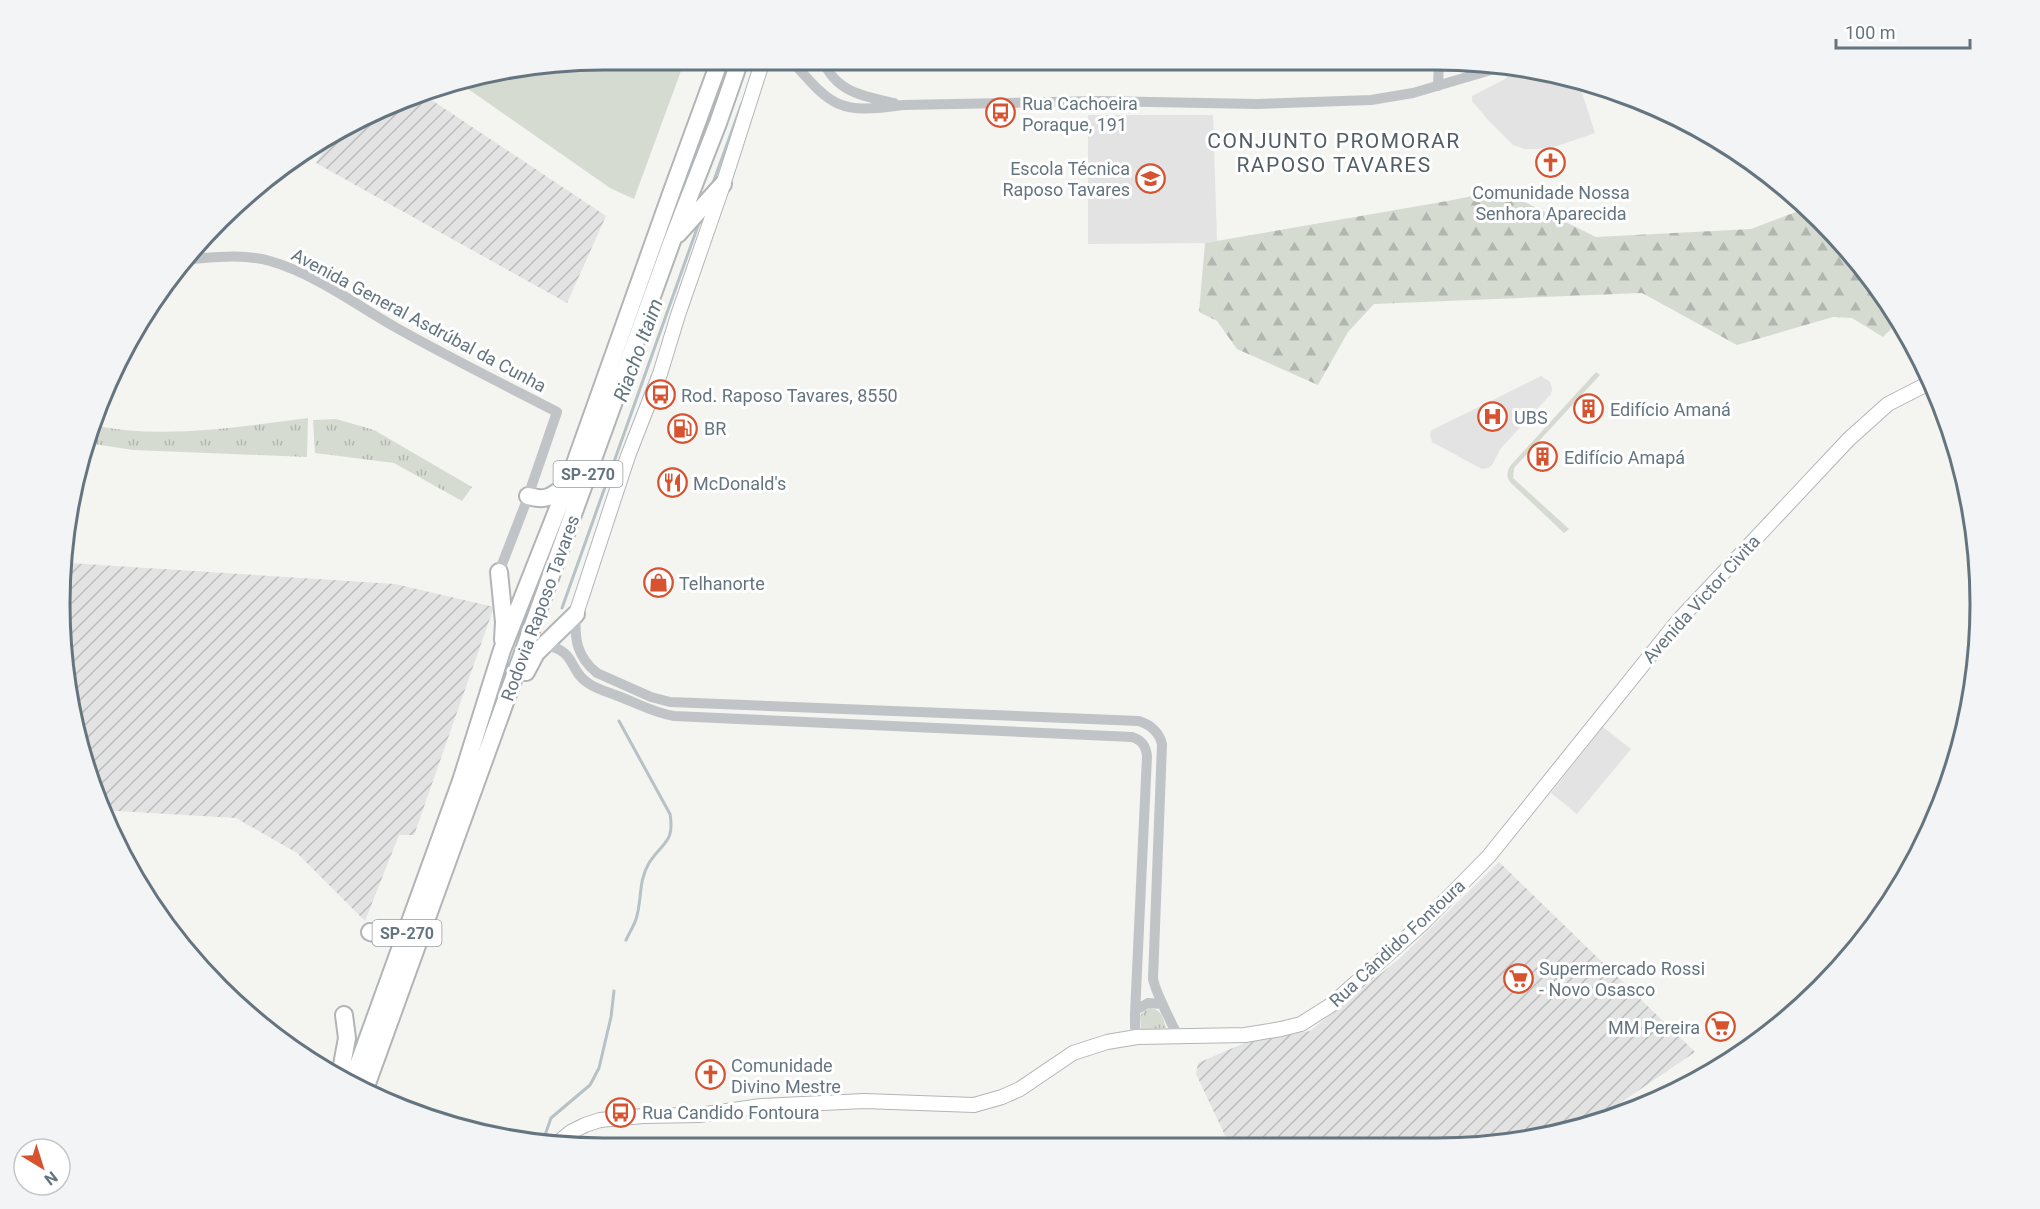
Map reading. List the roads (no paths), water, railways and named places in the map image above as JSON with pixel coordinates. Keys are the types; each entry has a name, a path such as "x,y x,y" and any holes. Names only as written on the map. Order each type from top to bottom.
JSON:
{"highway":[{"name":"Rodovia Raposo Tavares","path":"354,1076 460,781 502,650 568,483 716,70"},
{"name":"Rodovia Raposo Tavares","path":"367,1083 672,241 737,70"},
{"path":"672,241 718,190"},
{"path":"528,496 540,500 547,498 568,483"},
{"path":"499,572 504,622 502,650"},
{"path":"504,706 514,702 529,662 576,614"},
{"path":"370,932 387,936 408,929"},
{"path":"341,1069 347,1038 344,1015"}],"main road":[{"name":"Rodovia Raposo Tavares","path":"576,614 628,456 660,374 718,190 760,70"},
{"name":"Avenida Victor Civita","path":"1498,845 1698,598 1875,414 1898,398 1922,386"},
{"name":"Rua Cândido Fontoura","path":"565,1137 570,1132 600,1120 643,1116 699,1115 761,1106 864,1101 974,1105 994,1100 1020,1089 1073,1053 1107,1042 1137,1037 1245,1035 1301,1024 1331,1005 1423,923 1498,845"}],"street":[{"path":"800,70 821,94 833,102 847,107 860,108 903,105 1098,102 1257,104 1371,100 1413,93 1481,73"},
{"path":"829,70 833,78 861,96 903,105"},
{"path":"1438,86 1439,70"},
{"name":"Avenida General Asdrúbal da Cunha","path":"197,259 242,257 268,261 291,269 318,281 412,336 557,412 528,496"},
{"path":"499,572 528,496"},
{"path":"576,614 576,642 586,663 597,673 662,700 678,703 1139,722 1148,725 1155,731 1161,744 1153,970 1155,988 1161,1004 1172,1029 1181,1037"},
{"path":"545,645 558,648 568,655 588,684 659,713 682,717 1132,737 1142,742 1147,756 1135,1027 1137,1037"},
{"path":"579,674 586,663"},
{"path":"731,718 733,705"},
{"path":"935,713 935,727"},
{"path":"1136,1010 1148,1003 1161,1004"}],"waterway":[{"name":"Riacho Itaim","path":"713,183 742,103"},
{"name":"Riacho Itaim","path":"562,608 700,220"},
{"name":"Riacho Itaim","path":"619,721 670,814 671,824 669,837 646,870 638,912 626,940"},
{"name":"Riacho Itaim","path":"545,1135 551,1118 590,1085 599,1068 611,1017 614,991"}],"place":[{"name":"Rua Cachoeira Poraque, 191","path":"1001,113"},
{"name":"Comunidade Nossa Senhora Aparecida","path":"1551,163"},
{"name":"Escola Técnica Raposo Tavares","path":"1151,178"},
{"name":"Rod. Raposo Tavares, 8550","path":"660,395"},
{"name":"Edifício Amaná","path":"1589,409"},
{"name":"UBS","path":"1493,417"},
{"name":"BR","path":"683,428"},
{"name":"Edifício Amapá","path":"1543,457"},
{"name":"McDonald's","path":"672,483"},
{"name":"Telhanorte","path":"658,583"},
{"name":"Supermercado Rossi - Novo Osasco","path":"1518,978"},
{"name":"MM Pereira","path":"1721,1027"},
{"name":"Comunidade Divino Mestre","path":"710,1075"},
{"name":"Rua Candido Fontoura","path":"621,1112"}],"district":[{"name":"CONJUNTO PROMORAR RAPOSO TAVARES","path":"1334,153"}]}
